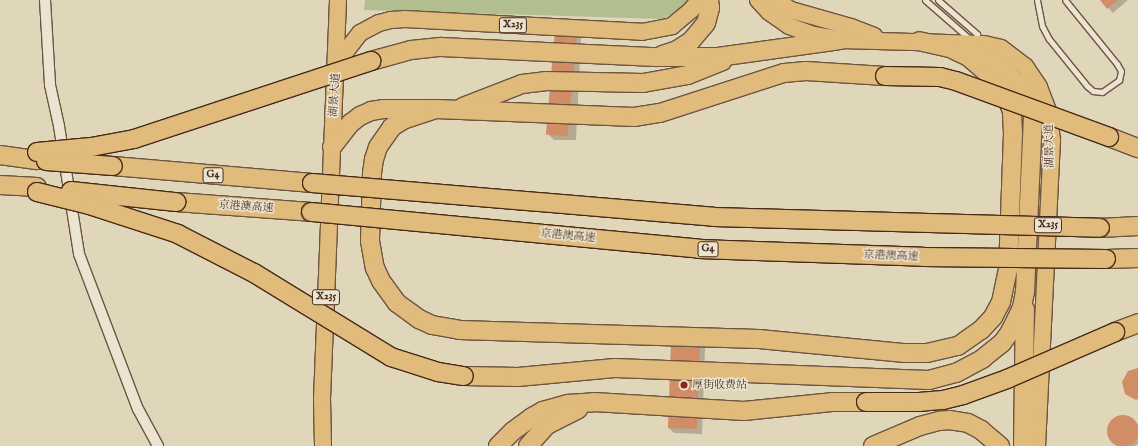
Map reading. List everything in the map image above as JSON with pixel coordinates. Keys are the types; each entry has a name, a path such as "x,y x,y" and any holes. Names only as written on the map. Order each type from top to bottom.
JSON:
{"highway":[{"path":"656,57 677,50 691,41 706,23 710,8 709,0"},
{"path":"37,156 91,148 134,139 371,61 411,50 441,47 656,57 737,55 841,40"},
{"path":"919,41 981,56 1001,66 1024,90 1033,113 1025,292 1023,446"},
{"path":"737,55 688,74 643,83 545,81 522,84 507,88 481,101 442,109 402,120 392,127 378,147 374,158 372,173 370,241 375,268 380,281 397,303 419,319 446,328 459,330 759,339 905,353 927,353 958,346 981,330 993,318 1001,302 1008,270 1013,133 1012,111 1008,99 994,79 973,60 954,50"},
{"path":"332,147 350,123 371,111 396,108 442,109 634,117 660,113 784,73 806,71 885,76 940,77 956,81 1138,148"},
{"name":"G4","path":"0,154 37,156 113,166 714,217 1100,228 1138,226"},
{"name":"京港澳高速","path":"7,185 37,190 311,212 699,248 923,257 1138,258"},
{"path":"37,190 178,234 254,273 391,357 438,372 464,376 518,377 615,368 929,380 942,378 969,367 993,350 1006,338 1017,320 1022,308 1025,292"},
{"path":"498,446 518,427 543,411 568,404 594,402 744,410 832,402 919,402 943,400 963,395 1007,379 1138,323"},
{"path":"528,446 540,432 554,421 594,402"},
{"path":"873,446 920,426 949,420 968,424 981,430 1000,446"}],"main road":[{"path":"337,68 338,0"},
{"name":"湖景大道","path":"323,446 322,399 332,147 337,68 346,51 360,33 368,27 391,20 405,19 642,32 672,26 692,9 699,0"},
{"name":"湖景大道","path":"758,0 769,12 789,26 814,36 841,40 976,43 1001,48 1025,66 1045,100 1052,127 1037,446"},
{"path":"776,0 791,10 851,27 883,40"}],"street":[{"path":"45,0 50,85 59,126 79,254 138,409 158,446"}],"lane":[{"path":"925,0 976,43 978,39 977,34 938,0"},
{"path":"1037,0 1042,26 1048,39 1087,86 1093,91 1102,92 1119,80 1121,71 1065,0"}],"green space":[{"path":"365,0 688,0 687,5 663,19 364,10"}],"building":[{"path":"1100,0 1118,0 1107,9"},
{"path":"555,30 577,32 568,137 546,135"},
{"name":"厚街收费站","path":"671,341 700,342 697,429 668,428"},
{"path":"1138,368 1138,399 1136,400 1125,394 1122,382 1128,371"},
{"path":"1123,415 1134,420 1139,431 1134,442 1123,447 1112,442 1107,431 1112,420"}],"place":[{"name":"厚街收费站","path":"684,385"}]}
